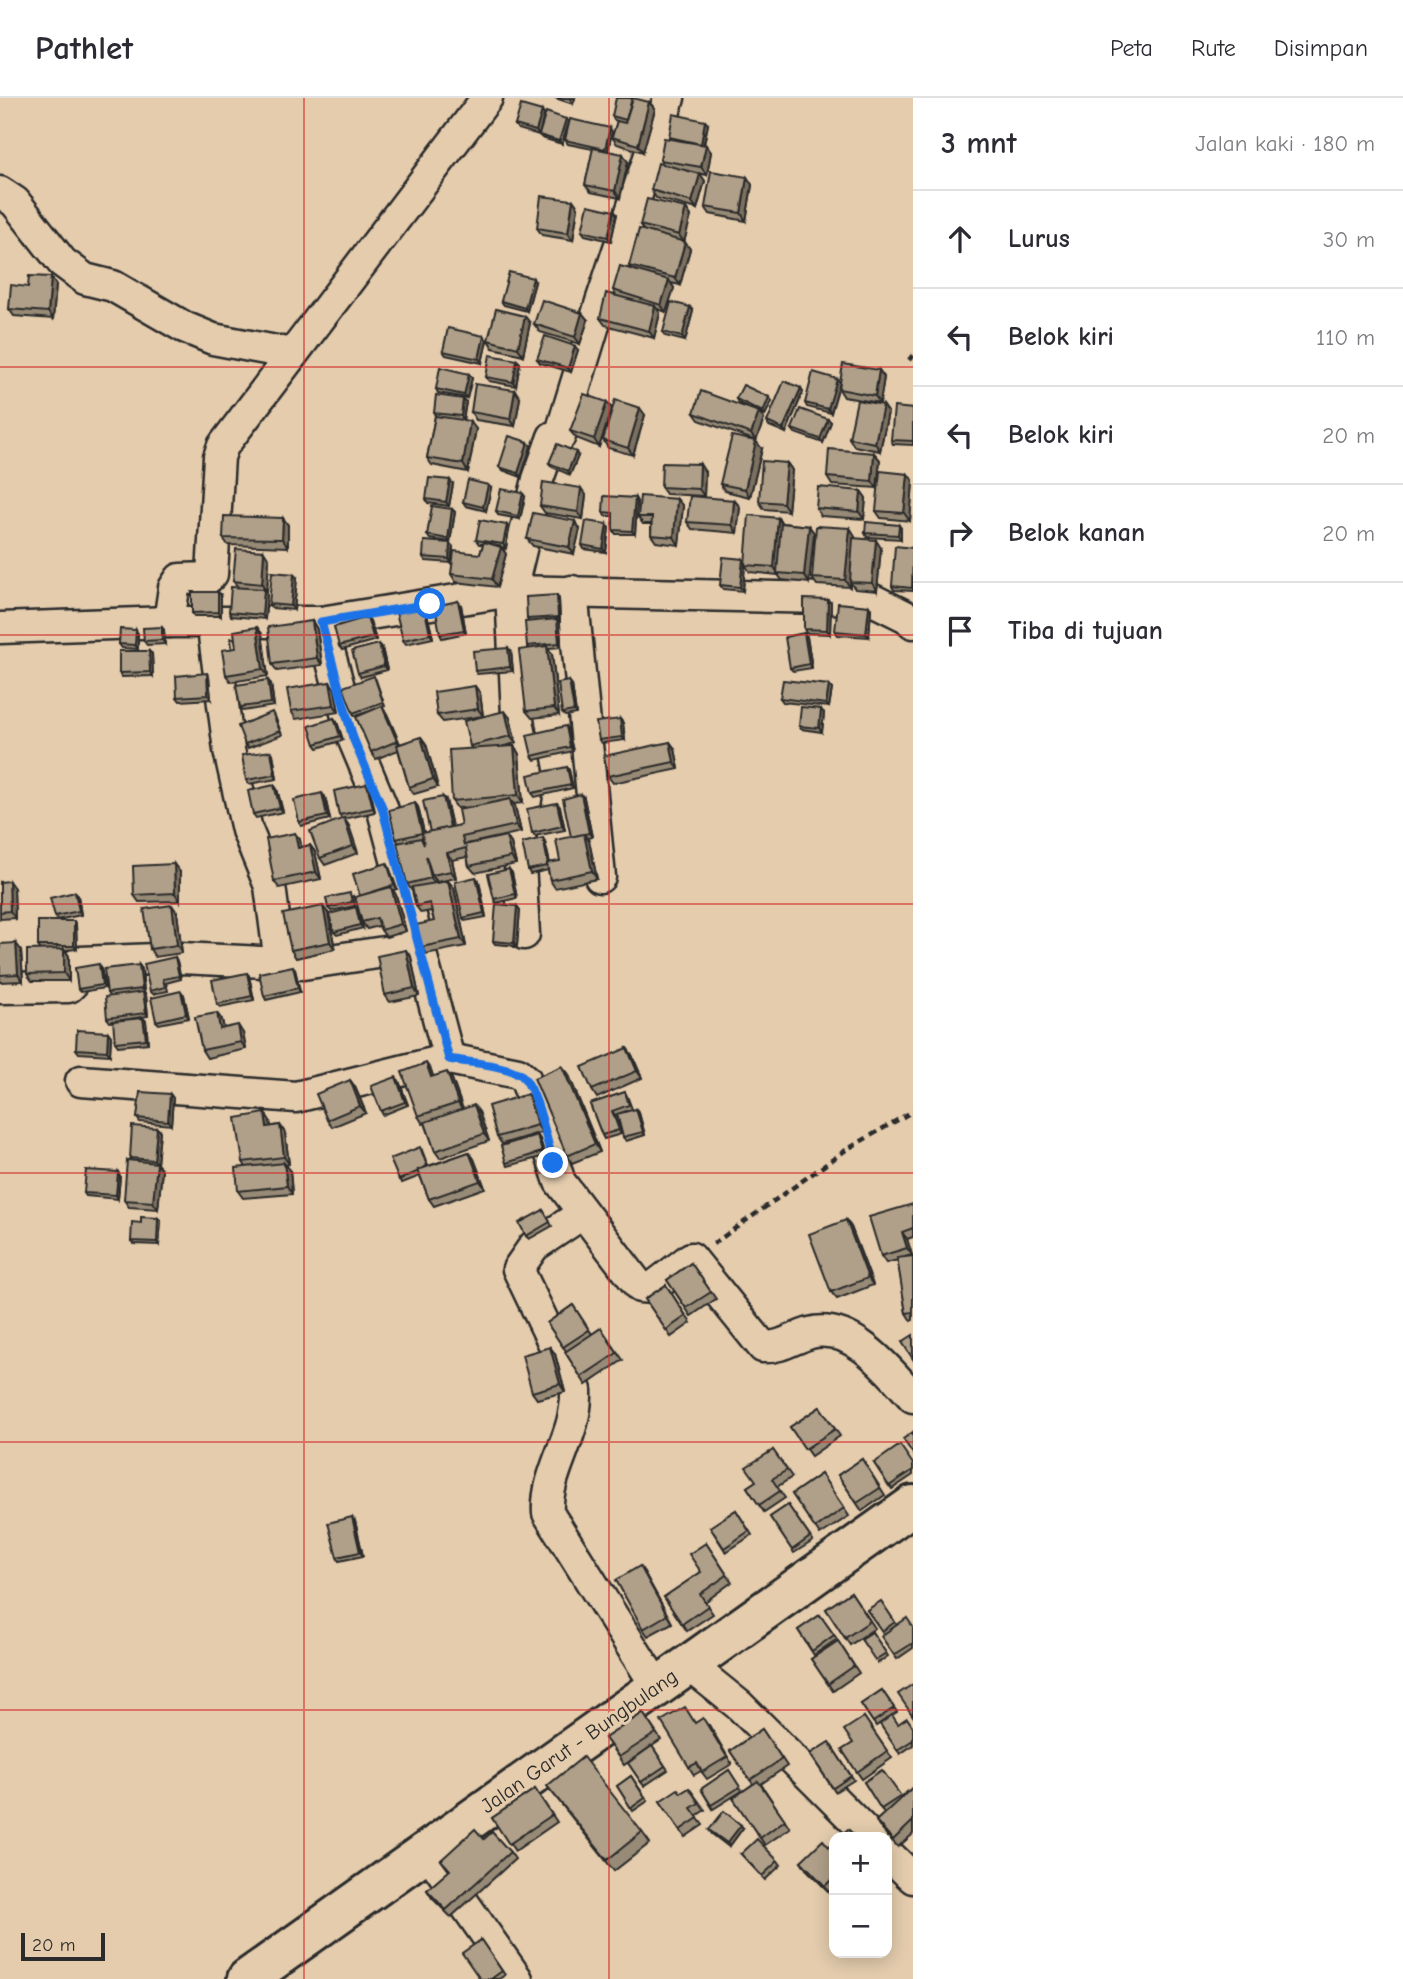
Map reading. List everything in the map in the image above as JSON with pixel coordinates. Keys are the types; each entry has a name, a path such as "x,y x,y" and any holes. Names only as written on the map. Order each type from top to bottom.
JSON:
{"main road":[{"name":"Jalan Garut - Bungbulang","path":"247,1979 426,1849 913,1505"}],"street":[{"path":"169,622 174,588 180,579 208,578 212,574 223,446 487,98"},
{"path":"524,934 519,846 529,779 517,715 511,591 538,479 553,437 561,436 601,302 669,98"},
{"path":"0,192 15,202 62,262 85,279 113,286 184,327 213,339 292,354"},
{"path":"0,628 212,621 321,622 511,591 871,599 907,617 913,623"},
{"path":"572,591 600,877"},
{"path":"212,621 229,750 247,830 270,886 280,963"},
{"path":"321,622 353,738 382,807 449,1059"},
{"path":"0,988 69,987 73,983 75,965 80,962 181,958 303,964 418,947"},
{"path":"81,1081 296,1097 449,1059 518,1073 532,1089 556,1175 640,1287 652,1288 691,1258 763,1347 773,1348 812,1332 830,1333 850,1339 865,1349 913,1397"},
{"path":"583,1214 534,1245 518,1269 576,1390 572,1432 547,1500 548,1513 657,1687"},
{"path":"688,1664 757,1722 865,1832"},
{"path":"426,1849 517,1979"},
{"path":"892,1858 913,1878"}],"path":[{"path":"691,1258 846,1150 913,1111"}],"building":[{"path":"616,98 632,98 626,120 612,116"},
{"path":"633,98 649,102 638,145 612,137 617,121 625,123"},
{"path":"521,105 542,111 536,131 515,125"},
{"path":"546,112 566,119 559,141 539,135"},
{"path":"673,114 705,121 701,144 669,137"},
{"path":"570,119 610,128 605,149 565,140"},
{"path":"664,138 706,145 701,167 660,160"},
{"path":"593,148 623,154 615,191 585,185"},
{"path":"658,163 700,174 692,202 651,190"},
{"path":"711,171 747,177 741,213 705,207"},
{"path":"541,196 573,200 568,233 537,228"},
{"path":"647,199 686,208 679,235 640,225"},
{"path":"588,205 614,211 608,237 582,231"},
{"path":"639,229 685,242 675,278 629,266"},
{"path":"620,266 669,280 661,305 613,290"},
{"path":"509,272 533,278 525,308 501,301"},
{"path":"29,276 51,277 48,312 9,309 11,285 28,287"},
{"path":"606,293 655,306 649,331 600,318"},
{"path":"542,300 582,313 575,337 534,324"},
{"path":"671,302 690,307 682,337 663,332"},
{"path":"496,309 525,316 518,348 488,340"},
{"path":"448,328 484,336 479,359 443,351"},
{"path":"545,336 575,346 568,368 537,359"},
{"path":"490,355 517,360 513,382 486,377"},
{"path":"843,364 879,370 875,396 839,389"},
{"path":"440,367 469,374 464,395 436,389"},
{"path":"813,372 837,379 828,409 805,403"},
{"path":"784,381 801,388 783,429 767,422"},
{"path":"475,384 515,390 510,419 471,412"},
{"path":"743,385 769,397 763,412 736,399"},
{"path":"701,391 759,412 751,434 694,413"},
{"path":"584,394 607,402 594,439 570,431"},
{"path":"436,395 463,399 461,416 434,413"},
{"path":"615,400 640,408 628,448 603,440"},
{"path":"857,400 883,405 875,443 849,438"},
{"path":"894,407 913,409 913,441 891,440"},
{"path":"800,409 828,419 820,439 792,429"},
{"path":"435,416 470,421 463,464 427,458"},
{"path":"509,436 528,442 518,473 499,467"},
{"path":"732,436 756,441 745,489 720,484"},
{"path":"557,444 576,452 568,471 549,463"},
{"path":"829,449 874,453 872,481 827,477"},
{"path":"762,461 787,463 783,503 759,501"},
{"path":"662,463 700,464 699,489 661,487"},
{"path":"880,471 908,474 904,513 876,511"},
{"path":"429,478 450,480 446,502 426,499"},
{"path":"468,480 488,485 483,507 463,502"},
{"path":"543,482 581,488 578,512 540,506"},
{"path":"818,487 861,491 859,512 816,508"},
{"path":"501,489 523,493 518,516 496,511"},
{"path":"604,496 635,498 632,531 613,530 613,513 603,512"},
{"path":"640,496 677,499 674,537 651,535 652,517 638,517"},
{"path":"690,496 734,500 732,525 687,522"},
{"path":"432,506 452,509 448,539 427,535"},
{"path":"533,513 575,521 569,547 527,539"},
{"path":"749,515 778,518 774,567 745,565"},
{"path":"224,516 283,518 282,539 223,538"},
{"path":"480,520 507,525 503,544 476,540"},
{"path":"586,521 607,524 603,549 582,545"},
{"path":"866,522 899,525 898,535 865,533"},
{"path":"781,523 809,526 804,575 777,573"},
{"path":"816,526 850,528 845,580 812,578"},
{"path":"853,538 876,540 872,583 850,582"},
{"path":"424,541 450,543 449,559 423,557"},
{"path":"484,542 501,547 492,579 451,574 454,551 480,554"},
{"path":"895,546 913,548 912,588 892,586"},
{"path":"236,549 264,551 262,584 233,581"},
{"path":"723,557 743,559 740,587 720,585"},
{"path":"272,572 294,574 291,606 269,604"},
{"path":"231,587 264,589 262,615 229,612"},
{"path":"192,592 218,592 218,612 192,613"},
{"path":"557,595 558,617 527,619 526,597"},
{"path":"804,599 828,600 827,630 804,629"},
{"path":"458,601 464,630 440,634 435,606"},
{"path":"838,603 869,606 866,634 835,631"},
{"path":"424,606 430,634 403,640 396,612"},
{"path":"367,617 373,637 339,646 334,627"},
{"path":"557,619 559,643 527,646 525,622"},
{"path":"312,621 317,658 272,664 268,627"},
{"path":"162,627 162,640 144,641 143,628"},
{"path":"257,627 263,669 226,675 222,650 236,648 234,631"},
{"path":"120,629 136,630 135,645 119,644"},
{"path":"804,633 809,664 790,668 785,637"},
{"path":"379,644 384,666 358,673 352,651"},
{"path":"547,646 554,708 526,711 519,650"},
{"path":"508,648 510,667 475,671 473,651"},
{"path":"119,651 149,651 150,672 119,673"},
{"path":"207,673 208,695 177,697 176,676"},
{"path":"374,676 383,702 353,713 343,687"},
{"path":"268,680 271,703 240,707 236,685"},
{"path":"783,680 829,685 826,704 780,698"},
{"path":"569,681 574,711 562,713 558,683"},
{"path":"330,682 334,705 291,711 287,689"},
{"path":"475,686 478,709 437,715 434,692"},
{"path":"382,706 397,741 371,752 356,717"},
{"path":"801,707 821,709 819,728 799,726"},
{"path":"505,711 511,736 470,746 464,721"},
{"path":"272,712 280,731 245,744 238,726"},
{"path":"334,718 340,736 315,744 309,726"},
{"path":"620,719 622,737 599,740 596,722"},
{"path":"566,726 570,747 532,756 527,735"},
{"path":"421,737 433,779 409,787 397,745"},
{"path":"670,742 674,762 608,776 604,756"},
{"path":"514,746 518,795 452,801 449,750"},
{"path":"271,751 275,775 246,780 242,755"},
{"path":"567,767 571,785 532,793 528,775"},
{"path":"367,784 373,808 339,815 334,791"},
{"path":"274,785 280,808 253,814 248,791"},
{"path":"322,793 327,816 299,822 294,800"},
{"path":"581,794 589,833 571,837 563,799"},
{"path":"443,797 450,827 430,832 423,801"},
{"path":"510,799 516,825 462,837 464,845 506,836 511,857 469,866 466,848 447,853 451,871 432,875 426,856 431,878 407,884 397,843 421,838 424,845 422,833 461,825 458,810"},
{"path":"415,803 422,833 396,839 389,810"},
{"path":"557,803 562,826 532,833 527,809"},
{"path":"344,818 353,846 320,858 310,831"},
{"path":"295,833 298,848 310,845 316,872 274,881 266,839"},
{"path":"584,834 592,871 550,880 547,863 560,861 556,840"},
{"path":"543,838 547,866 528,870 522,843"},
{"path":"387,863 394,885 360,896 353,874"},
{"path":"174,864 175,893 134,895 133,866"},
{"path":"509,869 515,894 494,899 488,874"},
{"path":"476,877 484,913 463,918 455,882"},
{"path":"9,881 10,911 0,912 0,882"},
{"path":"448,881 461,939 421,947 416,925 434,921 430,903 416,906 412,887"},
{"path":"391,887 401,924 381,930 377,918 362,922 355,897"},
{"path":"75,892 79,911 55,916 50,898"},
{"path":"350,893 352,902 328,908 326,898"},
{"path":"496,904 517,906 514,943 493,941"},
{"path":"172,905 177,945 150,949 144,909"},
{"path":"323,906 330,942 291,950 283,914"},
{"path":"356,907 360,925 334,932 329,914"},
{"path":"38,921 74,921 74,946 38,946"},
{"path":"16,943 18,974 0,975 0,944"},
{"path":"64,949 64,973 27,974 27,950"},
{"path":"406,950 414,988 385,995 377,956"},
{"path":"175,957 179,976 163,979 165,987 150,991 144,964"},
{"path":"99,964 102,985 78,989 75,968"},
{"path":"139,965 142,989 107,993 104,969"},
{"path":"293,966 298,988 264,996 259,973"},
{"path":"247,973 252,996 217,1004 212,980"},
{"path":"181,991 186,1014 156,1021 151,998"},
{"path":"143,992 146,1013 107,1018 105,997"},
{"path":"217,1013 220,1029 238,1025 241,1042 202,1050 195,1017"},
{"path":"143,1018 146,1039 115,1042 113,1021"},
{"path":"77,1030 108,1032 107,1051 76,1049"},
{"path":"627,1048 637,1071 592,1090 582,1067"},
{"path":"426,1063 431,1077 447,1072 458,1103 418,1116 402,1072"},
{"path":"562,1066 595,1144 567,1156 534,1078"},
{"path":"396,1077 405,1102 381,1111 371,1086"},
{"path":"350,1080 360,1106 327,1120 316,1094"},
{"path":"140,1092 170,1094 168,1121 137,1118"},
{"path":"625,1092 629,1105 612,1111 619,1130 602,1135 590,1104"},
{"path":"528,1094 537,1125 497,1137 488,1106"},
{"path":"474,1105 484,1134 435,1151 425,1122"},
{"path":"636,1109 643,1132 623,1137 617,1114"},
{"path":"265,1113 267,1127 280,1125 284,1157 243,1162 236,1118"},
{"path":"132,1126 157,1128 154,1160 130,1158"},
{"path":"537,1135 542,1152 506,1163 501,1146"},
{"path":"420,1147 427,1166 399,1180 390,1159"},
{"path":"469,1152 480,1181 429,1199 418,1170"},
{"path":"127,1160 157,1163 153,1202 124,1200"},
{"path":"284,1163 287,1186 238,1191 236,1168"},
{"path":"86,1170 118,1172 116,1195 84,1193"},
{"path":"913,1204 913,1228 902,1232 907,1248 881,1256 869,1217"},
{"path":"543,1210 550,1222 526,1236 519,1223"},
{"path":"141,1217 158,1218 157,1242 131,1241 132,1222 141,1223"},
{"path":"846,1220 868,1278 831,1292 809,1234"},
{"path":"913,1256 913,1312 906,1313 897,1258"},
{"path":"691,1263 711,1292 686,1308 667,1280"},
{"path":"666,1285 686,1316 666,1330 645,1299"},
{"path":"573,1305 589,1330 563,1347 547,1323"},
{"path":"601,1328 617,1353 581,1377 565,1352"},
{"path":"913,1335 913,1359 902,1342"},
{"path":"550,1347 560,1384 532,1392 522,1355"},
{"path":"820,1407 835,1429 805,1449 790,1427"},
{"path":"913,1432 913,1454 903,1439"},
{"path":"900,1445 913,1464 913,1470 889,1486 874,1463"},
{"path":"773,1450 787,1470 772,1479 780,1491 759,1505 747,1487 756,1481 746,1467"},
{"path":"862,1459 880,1488 857,1503 838,1475"},
{"path":"821,1474 844,1508 815,1528 792,1494"},
{"path":"788,1505 810,1537 792,1550 770,1517"},
{"path":"736,1510 749,1531 724,1548 710,1527"},
{"path":"352,1517 360,1552 337,1557 328,1523"},
{"path":"706,1543 727,1575 700,1594 708,1606 682,1624 664,1597 701,1572 689,1554"},
{"path":"640,1566 667,1615 643,1629 616,1580"},
{"path":"851,1592 870,1621 845,1638 826,1609"},
{"path":"881,1601 895,1622 882,1631 867,1610"},
{"path":"820,1615 834,1635 812,1651 798,1630"},
{"path":"907,1618 913,1627 913,1643 894,1655 881,1636"},
{"path":"872,1632 886,1653 875,1660 861,1639"},
{"path":"838,1641 854,1666 828,1684 811,1659"},
{"path":"913,1684 913,1716 898,1694"},
{"path":"882,1690 894,1708 873,1722 861,1704"},
{"path":"685,1707 695,1723 703,1718 727,1757 702,1772 697,1763 689,1767 661,1721"},
{"path":"643,1713 656,1733 619,1757 605,1738"},
{"path":"892,1715 898,1724 907,1718 913,1727 913,1740 897,1750 880,1724"},
{"path":"864,1717 887,1751 857,1772 842,1750 853,1743 844,1730"},
{"path":"762,1729 782,1759 750,1780 730,1751"},
{"path":"829,1742 851,1776 833,1788 810,1754"},
{"path":"652,1746 665,1766 641,1782 628,1763"},
{"path":"583,1757 642,1832 607,1860 547,1786"},
{"path":"729,1770 740,1787 711,1805 701,1789"},
{"path":"882,1770 901,1796 881,1809 864,1782"},
{"path":"631,1776 645,1798 631,1808 617,1786"},
{"path":"758,1781 785,1820 760,1838 733,1798"},
{"path":"913,1787 913,1821 893,1840 892,1832 886,1832 876,1821"},
{"path":"689,1788 699,1803 691,1808 698,1818 680,1830 660,1801 678,1789 681,1793"},
{"path":"535,1789 552,1815 509,1844 492,1818"},
{"path":"724,1811 741,1825 727,1843 709,1830"},
{"path":"475,1829 484,1839 492,1832 510,1852 446,1910 427,1890 450,1870 441,1860"},
{"path":"757,1839 778,1861 762,1876 741,1854"},
{"path":"823,1840 829,1847 829,1882 825,1886 801,1861"},
{"path":"481,1940 502,1971 491,1979 480,1979 462,1953"}],"route":[{"path":"430,604 321,622 353,738 382,807 449,1059 506,1070 523,1077 532,1089 553,1163"}]}
